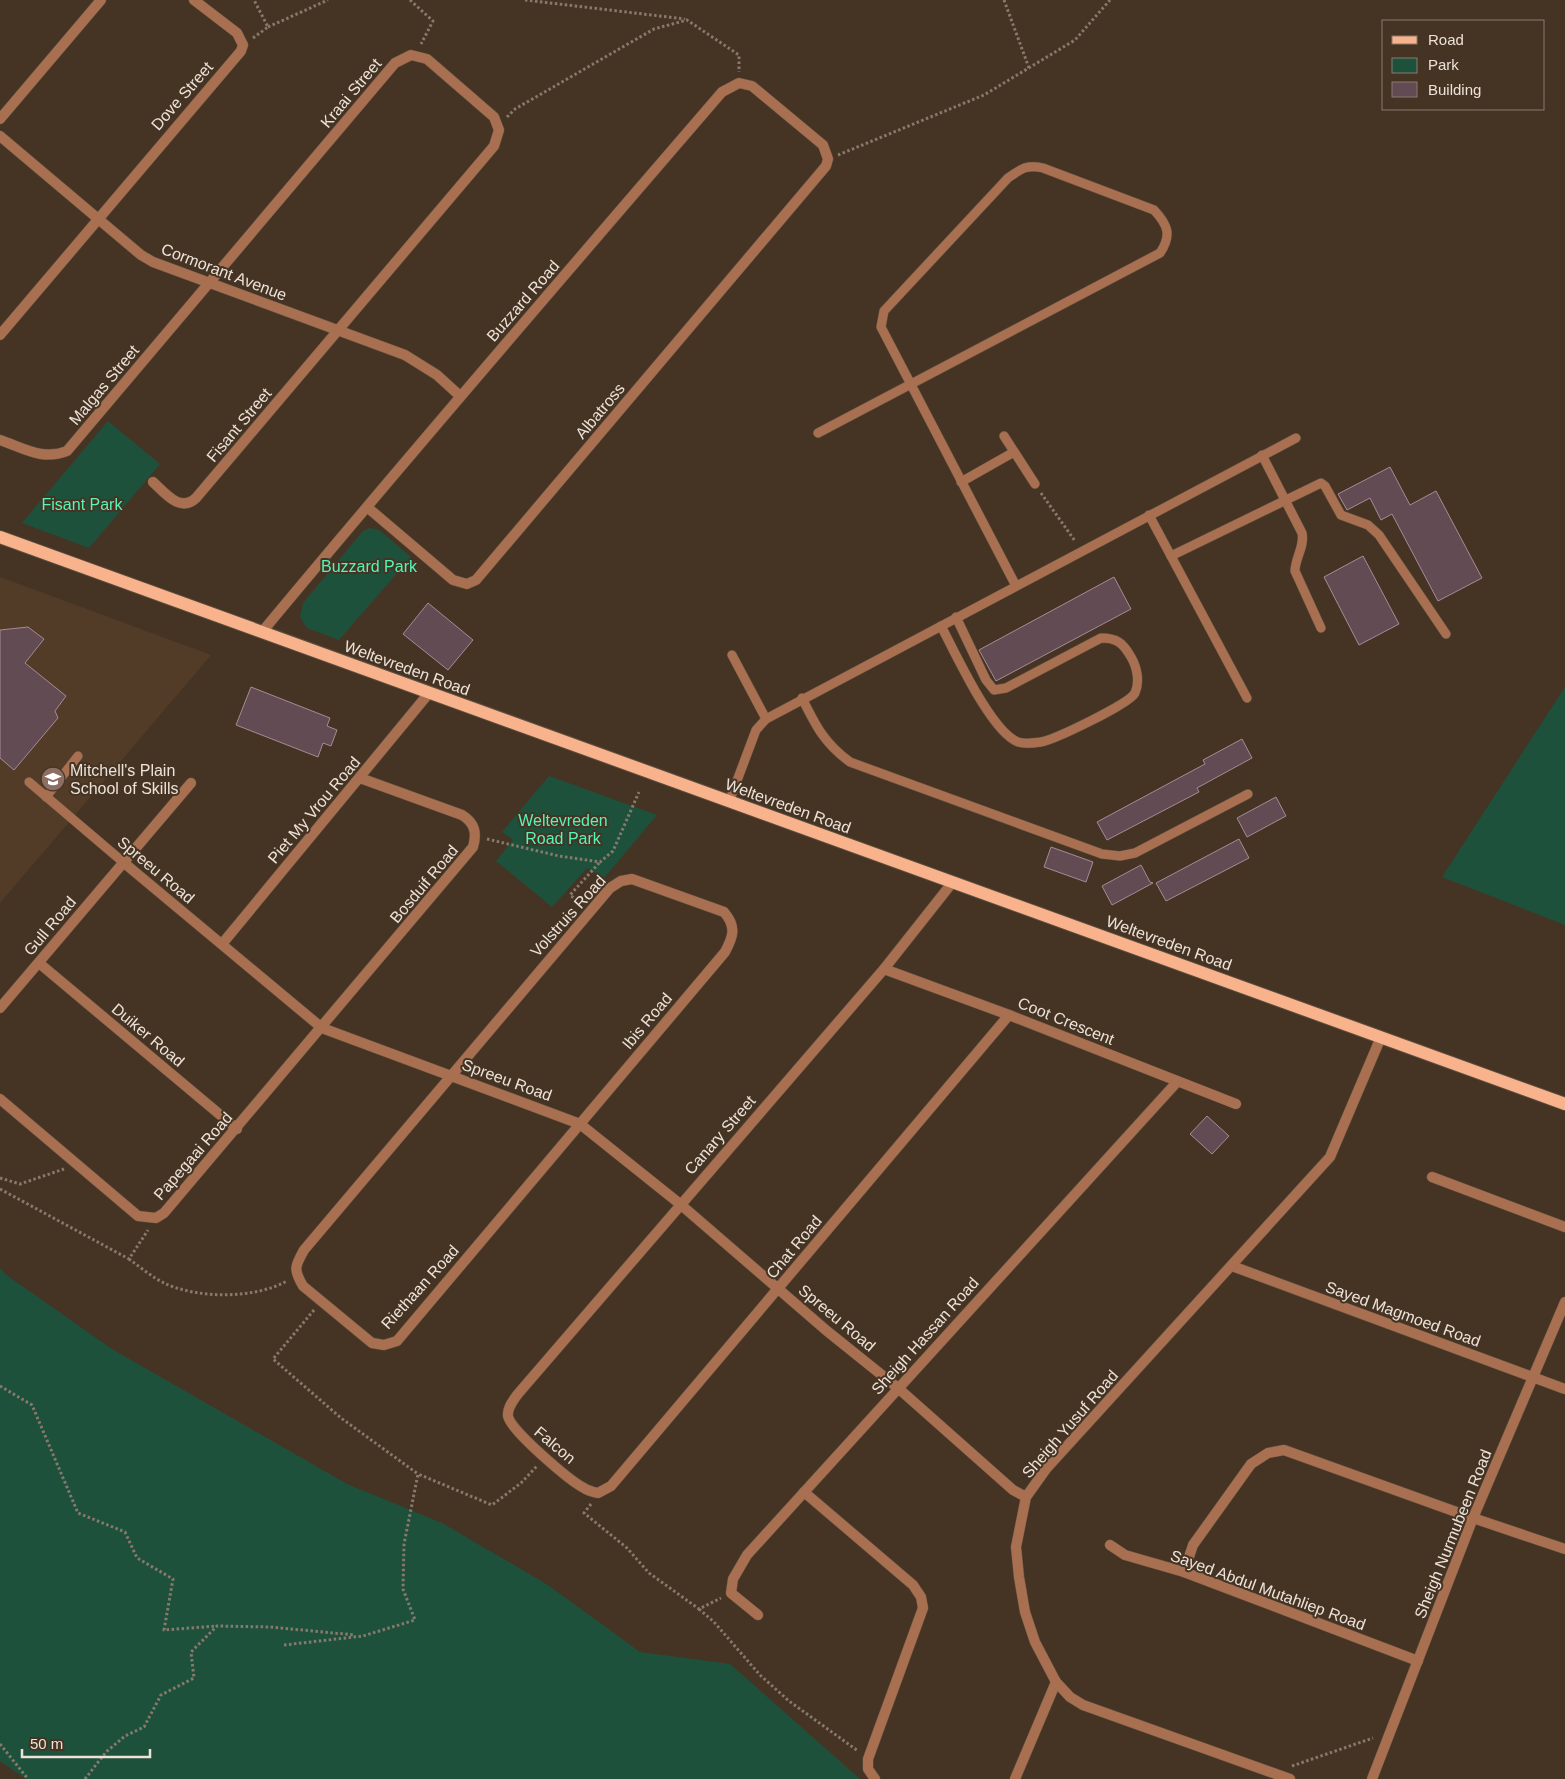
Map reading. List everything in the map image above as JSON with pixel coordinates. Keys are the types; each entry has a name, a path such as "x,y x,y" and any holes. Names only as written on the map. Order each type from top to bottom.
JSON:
{"main road":[{"name":"Weltevreden Road","path":"0,536 1565,1104"}],"street":[{"path":"0,119 101,0"},
{"path":"194,0 237,33 243,45"},
{"name":"Dove Street","path":"97,218 236,56 243,45"},
{"path":"338,330 494,146 498,138 498,127 494,117 427,59 415,55"},
{"name":"Kraai Street","path":"210,283 395,63 405,57 415,55"},
{"path":"739,83 752,86 828,155"},
{"name":"Buzzard Road","path":"262,632 460,396 722,92 739,83"},
{"name":"Cormorant Avenue","path":"0,136 141,255 153,262 414,360 437,375 460,396"},
{"name":"Albatross","path":"367,507 453,580 467,584 476,580 826,166 828,155"},
{"path":"0,335 97,218"},
{"name":"Malgas Street","path":"0,440 44,456 54,457 67,451 210,283"},
{"name":"Fisant Street","path":"153,482 180,504 193,501 338,330"},
{"name":"Piet My Vrou Road","path":"222,944 429,693"},
{"name":"Bosduif Road","path":"322,1028 466,857 473,847 476,836 470,820 462,814 360,778"},
{"name":"Gull Road","path":"0,1008 191,783"},
{"name":"Spreeu Road","path":"123,862 322,1028 580,1124 680,1204 827,1331 898,1388 1013,1490 1026,1497"},
{"name":"Volstruis Road","path":"451,1075 615,883 632,879 724,912 732,921 734,936"},
{"name":"Canary Street","path":"510,1407 517,1395 680,1204 884,969 952,883"},
{"name":"Ibis Road","path":"580,1124 725,952 734,936"},
{"name":"Duiker Road","path":"39,963 237,1129"},
{"name":"Coot Crescent","path":"884,969 1009,1015 1236,1104"},
{"name":"Chat Road","path":"598,1493 611,1486 1009,1015"},
{"name":"Papegaai Road","path":"0,1099 138,1216 156,1218 173,1205 322,1028"},
{"name":"Sheigh Yusuf Road","path":"1290,1779 1084,1706 1070,1697 1056,1682 1035,1642 1018,1577 1016,1547 1026,1497 1046,1469 1330,1156 1381,1037"},
{"path":"297,1276 295,1266 304,1250 451,1075"},
{"name":"Sheigh Hassan Road","path":"731,1593 733,1580 747,1556 1177,1082"},
{"name":"Riethaan Road","path":"297,1276 303,1286 372,1343 384,1345 397,1341 580,1124"},
{"path":"1432,1177 1565,1227"},
{"name":"Sayed Magmoed Road","path":"1232,1266 1253,1276 1565,1389"},
{"name":"Sheigh Nurmubeen Road","path":"1372,1779 1473,1518 1565,1302"},
{"name":"Falcon","path":"510,1407 508,1416 512,1425 521,1436 584,1488 598,1493"},
{"path":"1184,1572 1193,1545 1251,1464 1261,1456 1274,1451 1284,1450 1565,1549"},
{"path":"804,1492 914,1585 921,1597 923,1608 868,1759 868,1769 875,1779"},
{"name":"Sayed Abdul Mutahliep Road","path":"1110,1545 1126,1555 1184,1572 1418,1661"},
{"path":"731,1593 732,1596 758,1615"},
{"path":"1015,1779 1056,1682"}],"lane":[{"path":"818,433 910,385 1160,253 1167,243 1168,231 1163,220 1154,210 1043,168 1024,167 1008,178 884,311 881,327 910,385 1016,586"},
{"path":"1004,436 1035,484"},
{"path":"729,802 756,730 766,718 1296,438"},
{"path":"961,482 1014,452"},
{"path":"1262,455 1303,536 1295,571 1321,628"},
{"path":"1171,556 1319,483 1323,484 1341,515 1368,525 1379,535 1446,634"},
{"path":"1149,515 1247,698"},
{"path":"940,626 991,716 1004,734 1018,742 1033,743 1053,738 1125,703 1134,694 1138,683 1134,662 1124,644 1110,638 1101,638 1006,688 994,690 986,680 956,617"},
{"path":"732,655 766,718"},
{"path":"802,698 822,737 832,749 850,762 1102,854 1120,856 1135,853 1248,794"},
{"path":"46,797 78,756"},
{"name":"Spreeu Road","path":"29,782 123,862"}],"path":[{"path":"254,0 268,27"},
{"path":"243,45 268,27 328,0"},
{"path":"410,0 433,20 415,55"},
{"path":"525,0 687,20 739,55 739,83"},
{"path":"1004,0 1028,68"},
{"path":"828,155 984,95 1075,40 1110,0"},
{"path":"498,127 515,109 654,29 687,20"},
{"path":"1035,484 1082,551"},
{"path":"583,906 570,895 600,862 613,851 639,792"},
{"path":"487,839 559,856 600,862"},
{"path":"0,1178 20,1184 67,1167"},
{"path":"0,1189 129,1259 164,1283 204,1296 270,1290 297,1276"},
{"path":"129,1259 150,1228"},
{"path":"321,1301 273,1359 341,1418 418,1474 492,1505 521,1483 546,1457"},
{"path":"0,1386 32,1405 78,1513 125,1532 137,1558 173,1579 164,1630 216,1626 270,1627 363,1636"},
{"path":"284,1644 363,1636 415,1620 403,1589 404,1544 418,1474"},
{"path":"598,1493 584,1513 627,1548 649,1573 699,1609 767,1682 789,1701 847,1741 868,1759"},
{"path":"699,1609 731,1593"},
{"path":"86,1779 106,1752 125,1736 144,1727 162,1695 194,1678 191,1652 216,1626"},
{"path":"1272,1773 1390,1733"},
{"path":"0,1744 28,1779"}],"shaded area":[{"name":"Mitchell's Plain School of Skills","path":"0,577 211,655 0,903"}],"green space":[{"name":"Fisant Park","path":"108,421 160,464 89,548 22,523"},
{"name":"Buzzard Park","path":"370,528 379,530 411,557 339,640 307,628 300,617 303,603 363,531"},
{"path":"1565,687 1565,925 1442,877"},
{"name":"Weltevreden Road Park","path":"549,776 657,815 604,878 587,868 552,907 496,861 513,840 502,832"},
{"path":"0,1268 5,1274 112,1349 347,1484 442,1523 548,1585 640,1652 730,1664 860,1779 26,1779 0,1761"}],"building":[{"path":"1390,467 1410,505 1436,491 1482,578 1438,601 1392,514 1381,520 1370,498 1347,510 1338,494"},
{"path":"1363,556 1399,624 1359,645 1324,577"},
{"path":"1114,577 1131,609 996,681 979,650"},
{"path":"428,603 473,640 448,670 403,634"},
{"path":"28,627 44,639 25,663 66,696 55,711 58,718 14,770 0,758 0,630"},
{"path":"251,687 330,718 327,726 337,730 331,746 323,743 318,757 236,725"},
{"path":"1242,739 1252,758 1197,788 1199,792 1107,840 1097,822 1205,764 1203,760"},
{"path":"1276,797 1286,816 1247,837 1237,818"},
{"path":"1239,839 1249,858 1166,901 1156,883"},
{"path":"1051,847 1093,862 1086,882 1044,867"},
{"path":"1141,865 1150,882 1153,883 1112,905 1102,886"},
{"path":"1207,1116 1229,1136 1212,1154 1190,1134"}],"place":[{"name":"Mitchell's Plain School of Skills","path":"53,779"}]}
